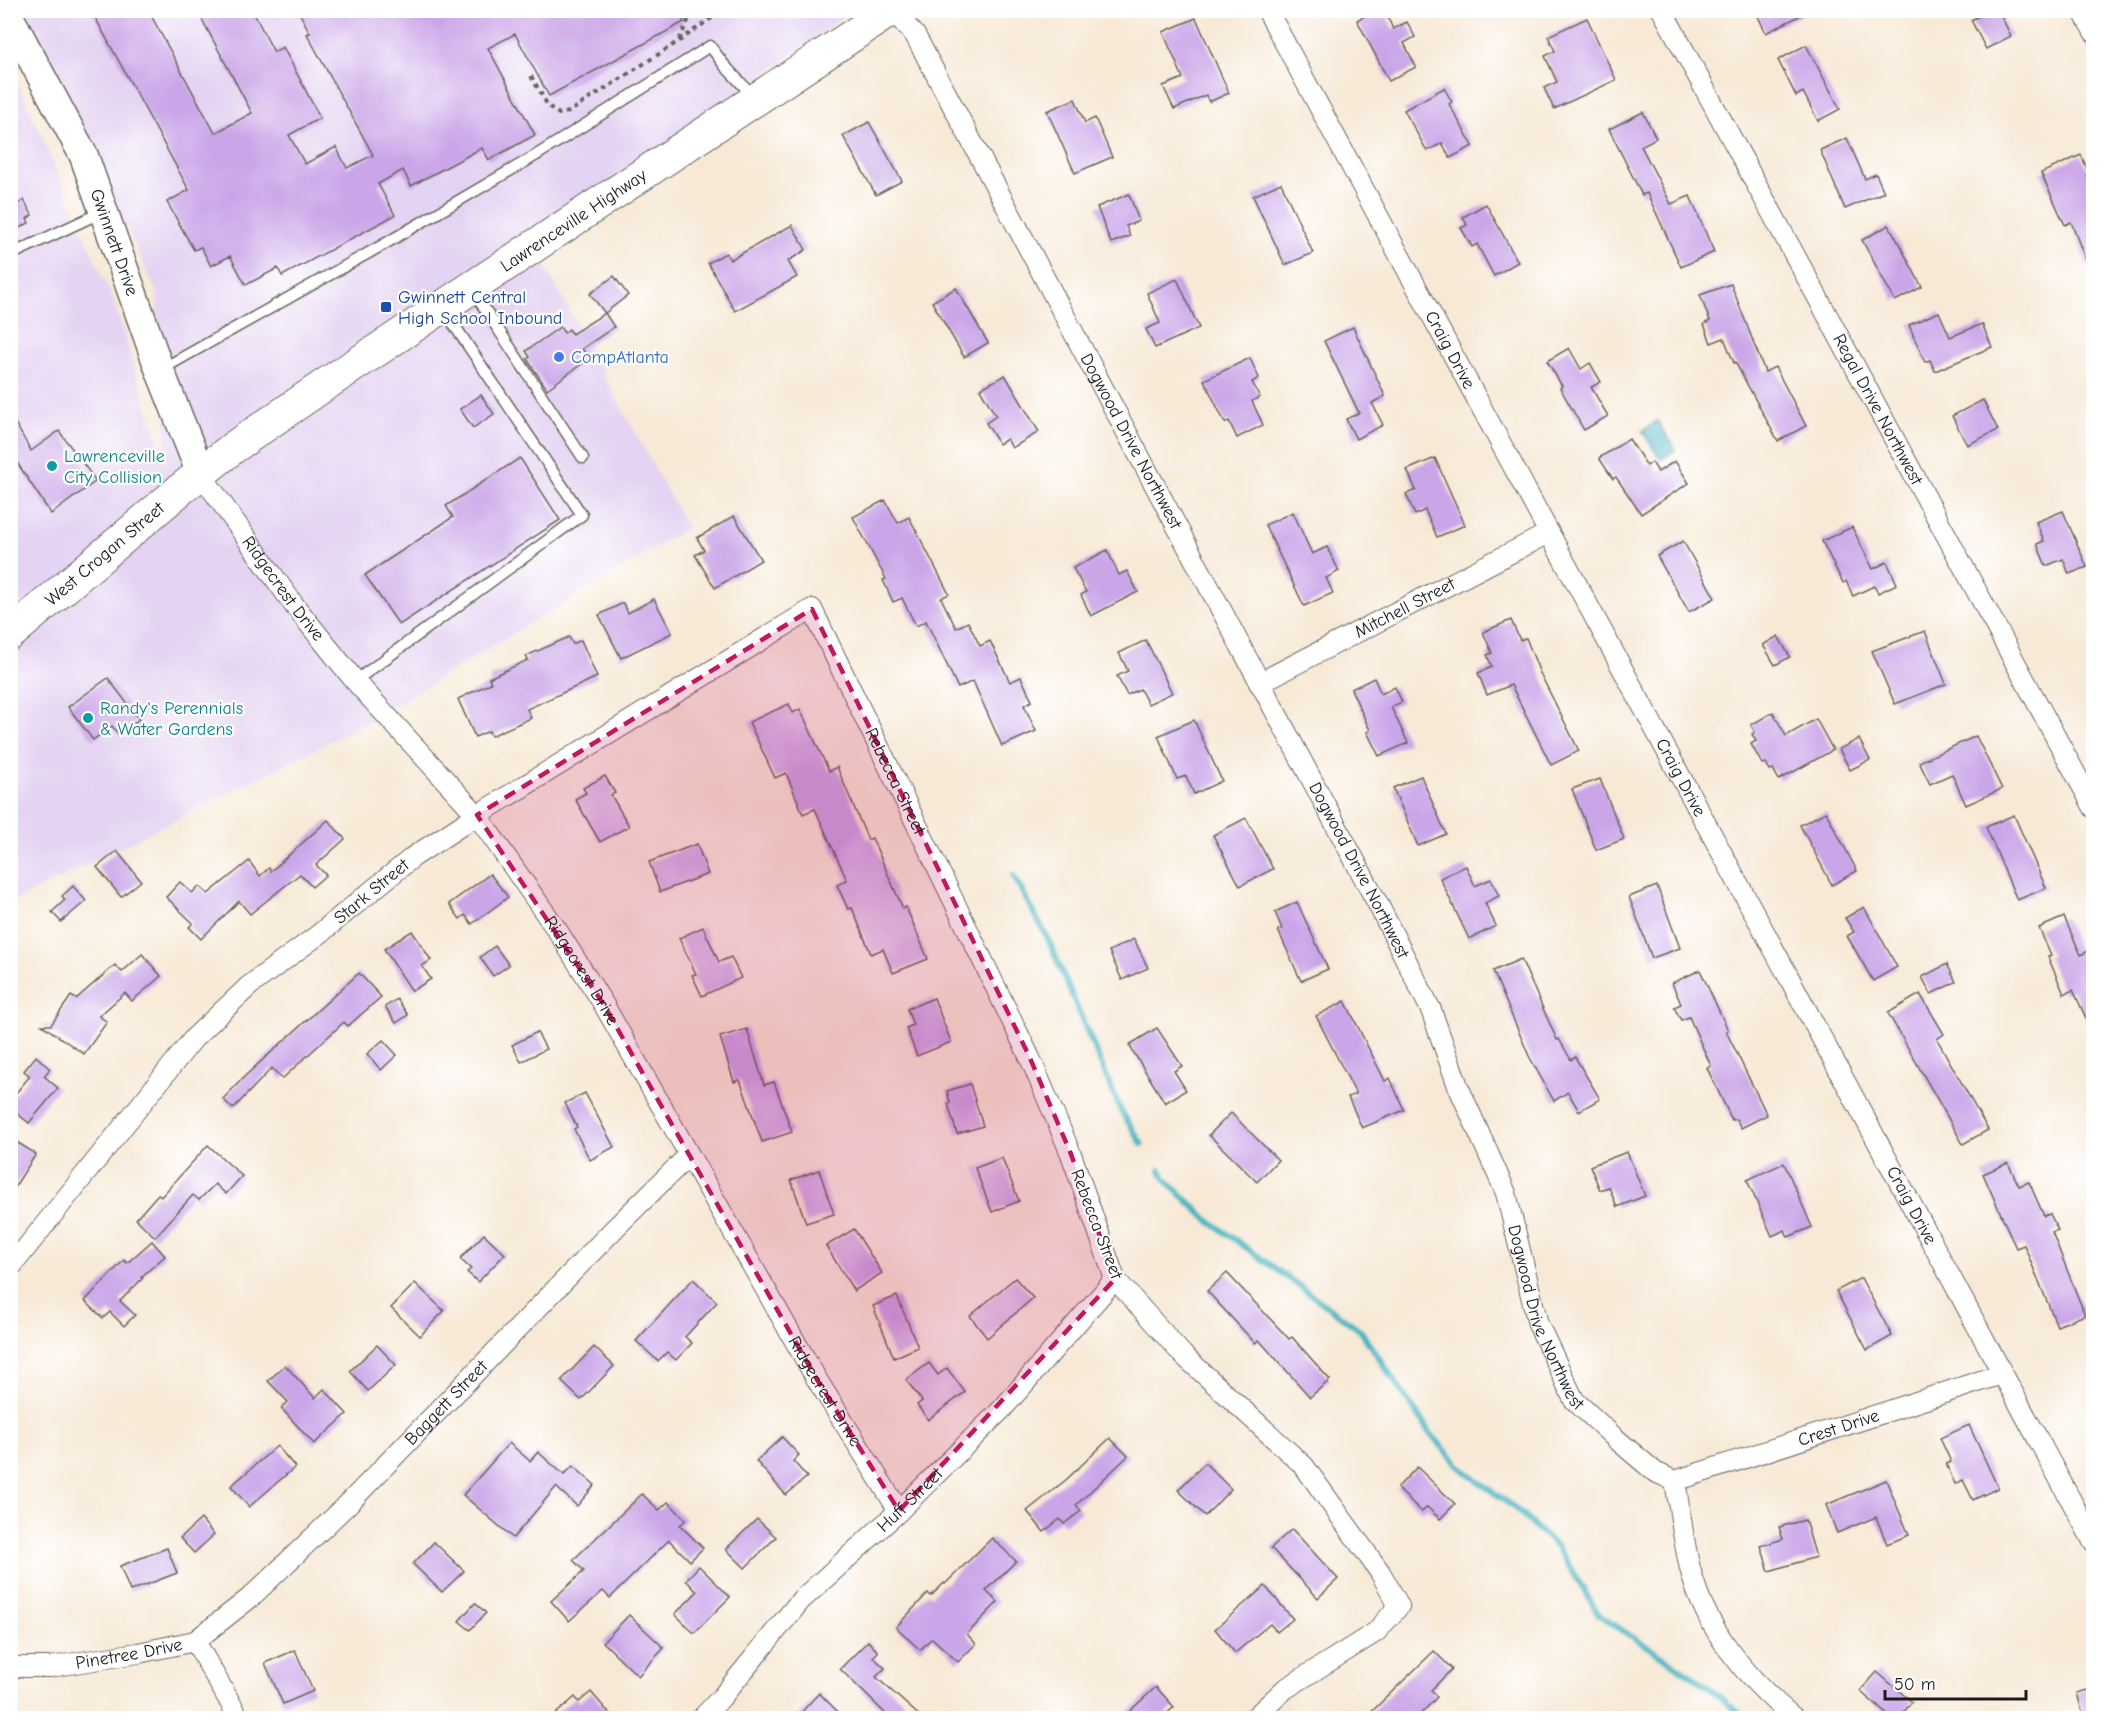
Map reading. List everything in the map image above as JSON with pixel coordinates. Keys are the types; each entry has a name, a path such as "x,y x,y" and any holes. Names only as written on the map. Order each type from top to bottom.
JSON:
{"main road":[{"name":"Lawrenceville Highway","path":"201,474 234,447 442,307 892,10"},
{"name":"West Crogan Street","path":"10,634 201,474"}],"street":[{"name":"Dogwood Drive Northwest","path":"892,10 915,35 1379,906 1431,1010 1458,1086 1506,1193 1538,1324 1574,1400 1655,1472 1675,1481"},
{"name":"Craig Drive","path":"1267,10 2094,1543"},
{"name":"Regal Drive Northwest","path":"1662,10 2094,808"},
{"path":"2082,10 2094,32"},
{"name":"Gwinnett Drive","path":"10,18 84,156 160,371 201,474"},
{"name":"Ridgecrest Drive","path":"201,474 294,606 356,681 477,815 565,942 604,1005 825,1393 899,1511"},
{"name":"Mitchell Street","path":"1259,683 1549,532"},
{"name":"Stark Street","path":"10,1268 194,1038 249,986 318,935 414,857 477,815 812,609"},
{"name":"Rebecca Street","path":"812,609 1030,1058 1071,1154 1115,1279 1182,1354 1304,1466 1380,1572 1399,1606 1376,1632 1285,1689 1254,1719"},
{"name":"Baggett Street","path":"195,1641 251,1597 348,1504 608,1235 688,1156"},
{"name":"Huff Street","path":"702,1719 801,1600 899,1511 1003,1408 1115,1279"},
{"name":"Crest Drive","path":"1675,1481 2002,1374"},
{"path":"1675,1481 1690,1570 1708,1616 1731,1655 1794,1719"},
{"name":"Pinetree Drive","path":"10,1667 50,1667 195,1641 239,1719"}],"lane":[{"path":"160,371 388,242 525,161 710,46 725,66 757,100"},
{"path":"10,255 105,211"},
{"path":"471,288 583,458"},
{"path":"356,681 582,515 442,307"}],"path":[{"path":"679,41 693,10"},
{"path":"531,76 548,106 559,114 569,112 723,10"},
{"path":"768,10 769,13 772,10"}],"highlighted area":[{"path":"812,609 1030,1058 1071,1154 1115,1279 899,1511 816,1378 604,1005 477,815"}],"shaded area":[{"path":"25,11 851,11 531,240 687,528 366,723 11,903 10,64 113,300 168,472 156,291"}],"water":[{"path":"1657,421 1676,450 1661,460 1642,431"}],"building":[{"path":"91,10 148,10 215,133 252,113 197,10 252,10 274,52 283,47 320,118 289,135 305,164 336,147 347,168 373,155 307,34 310,33 298,10 677,10 684,22 549,96 515,34 488,48 535,135 489,160 482,148 411,186 403,170 378,184 395,215 282,276 278,268 246,285 230,256 211,266 201,247 194,250 167,202 189,190"},
{"path":"1376,10 1384,10 1393,29 1407,22 1415,37 1404,43 1416,67 1389,81 1357,20"},
{"path":"1755,10 1811,10 1766,33"},
{"path":"1977,10 1998,10 2011,36 1986,49 1971,20 1979,16"},
{"path":"1196,18 1229,93 1209,102 1206,95 1174,109 1163,86 1183,78 1163,32"},
{"path":"1587,18 1616,80 1554,109 1544,88 1557,82 1545,56 1555,51 1548,36"},
{"path":"1806,45 1840,109 1818,121 1803,92 1796,96 1778,60"},
{"path":"1444,88 1452,102 1449,104 1473,146 1450,158 1442,143 1427,151 1404,110"},
{"path":"1075,99 1085,123 1095,118 1112,157 1075,173 1047,111"},
{"path":"1643,112 1656,138 1641,146 1671,204 1690,196 1714,252 1681,267 1647,193 1642,195 1609,129"},
{"path":"869,122 902,181 876,195 843,136"},
{"path":"1847,138 1865,179 1876,174 1884,192 1845,209 1820,150"},
{"path":"2081,155 2090,175 2087,176 2094,189 2092,277 2071,222 2065,225 2041,173"},
{"path":"1281,183 1313,253 1285,265 1253,196"},
{"path":"10,190 18,204 24,200 32,215 27,219 29,223 10,233"},
{"path":"1129,194 1139,221 1126,226 1130,236 1111,243 1097,207"},
{"path":"1486,204 1518,262 1494,276 1477,244 1472,247 1461,228 1467,225 1463,217"},
{"path":"792,225 806,250 788,261 797,277 735,311 708,263 726,253 730,260"},
{"path":"1889,225 1922,287 1895,301 1862,240"},
{"path":"614,276 628,295 605,313 590,294"},
{"path":"1177,279 1199,328 1155,348 1146,329 1160,323 1147,293"},
{"path":"1731,284 1765,372 1775,367 1806,426 1778,441 1734,363 1724,338 1711,343 1704,324 1710,321 1700,295"},
{"path":"956,288 988,343 964,357 932,302"},
{"path":"1939,312 1950,337 1982,324 1992,347 1935,371 1930,360 1925,362 1909,325"},
{"name":"CompAtlanta","path":"605,313 614,327 582,349 590,358 547,389 527,359 530,357 526,351 560,327 564,333 569,329 572,334"},
{"path":"1353,327 1385,396 1372,403 1383,425 1356,439 1346,419 1359,413 1324,341"},
{"path":"1569,348 1581,369 1590,363 1601,382 1591,387 1608,416 1584,430 1547,361"},
{"path":"1250,358 1259,378 1252,382 1260,397 1252,401 1263,425 1237,438 1229,421 1225,423 1204,380"},
{"path":"1005,375 1039,432 1012,448 1007,439 999,444 986,423 996,416 980,389"},
{"path":"481,395 494,414 473,428 460,409"},
{"path":"1983,400 1998,430 1967,445 1952,416"},
{"name":"Lawrenceville City Collision","path":"10,414 31,451 59,431 96,481 51,514 10,452"},
{"path":"1629,439 1647,466 1652,462 1658,472 1675,461 1689,483 1641,514 1616,477 1613,479 1599,458"},
{"path":"520,458 560,520 399,625 365,575 453,517 446,506"},
{"path":"1435,458 1465,525 1437,537 1425,510 1415,515 1406,494 1416,490 1407,470"},
{"path":"885,500 898,523 909,517 949,594 941,598 956,628 968,622 980,646 990,641 1010,682 1021,677 1032,701 1024,705 1036,731 1002,746 973,681 958,688 926,621 916,626 902,598 893,602 883,580 886,579 853,517"},
{"path":"2063,511 2087,567 2069,574 2063,559 2046,566 2037,544 2044,541 2036,522"},
{"path":"1293,512 1312,554 1327,547 1339,571 1326,578 1333,593 1304,606 1265,525"},
{"path":"734,516 761,560 715,588 695,555 704,550 697,538"},
{"path":"1852,527 1873,569 1887,562 1897,584 1878,593 1874,586 1853,596 1846,581 1843,583 1822,541"},
{"path":"1683,541 1715,598 1689,612 1657,556"},
{"path":"1107,550 1119,575 1127,571 1138,592 1091,616 1081,595 1086,592 1073,568"},
{"path":"654,599 672,633 621,658 599,615 623,603 628,613"},
{"path":"1511,620 1520,640 1526,638 1540,673 1579,751 1551,765 1511,685 1487,695 1478,673 1492,667 1487,655 1492,653 1483,632"},
{"path":"1925,631 1946,684 1895,704 1872,651"},
{"path":"1778,636 1790,657 1775,665 1763,645"},
{"path":"569,637 573,644 581,640 597,677 527,709 531,718 491,736 489,731 475,737 458,699 491,683 489,678 528,660 526,656"},
{"path":"1146,640 1172,693 1148,704 1140,689 1127,695 1117,676 1128,671 1119,653"},
{"path":"108,678 139,719 119,735 112,726 93,740 68,707"},
{"path":"1374,678 1381,694 1395,687 1402,702 1391,707 1408,743 1379,756 1367,732 1370,730 1351,689"},
{"path":"789,704 793,713 800,709 829,771 837,767 868,840 872,838 903,909 906,907 928,959 893,973 883,949 871,954 852,908 848,909 837,885 847,880 815,809 803,814 786,773 775,778 749,722"},
{"path":"1773,712 1786,736 1816,719 1833,750 1779,780 1773,769 1770,770 1766,763 1762,764 1751,744 1756,741 1751,725"},
{"path":"1194,720 1222,781 1194,794 1186,776 1177,779 1158,736"},
{"path":"1976,736 2002,789 1966,805 1952,774 1930,784 1919,762"},
{"path":"1859,739 1870,760 1850,770 1839,749"},
{"path":"605,776 615,793 611,795 629,826 600,842 575,799 586,793 583,788"},
{"path":"1421,776 1446,834 1418,846 1393,788"},
{"path":"1600,779 1624,839 1596,850 1572,789"},
{"path":"1826,812 1857,871 1832,885 1800,825"},
{"path":"2014,815 2046,888 2017,900 1986,827"},
{"path":"1246,818 1273,869 1240,886 1213,835"},
{"path":"328,820 345,839 316,865 326,875 312,887 300,874 250,914 239,901 201,939 189,927 193,923 166,897 180,882 192,893 199,886 208,894 249,861 260,876 269,868 271,871"},
{"path":"697,844 708,874 660,892 649,862"},
{"path":"117,851 141,881 121,897 97,867"},
{"path":"1466,866 1475,886 1491,879 1499,896 1485,903 1496,926 1469,939 1440,878"},
{"path":"490,874 508,897 472,924 465,915 460,919 449,904"},
{"path":"73,886 86,901 61,922 52,912 65,900 62,896"},
{"path":"1657,886 1680,948 1652,958 1629,897"},
{"path":"1297,902 1328,969 1301,981 1278,930 1282,929 1275,912"},
{"path":"1864,907 1897,967 1873,981 1847,936 1854,932 1845,918"},
{"path":"2064,917 2081,955 2088,951 2094,964 2094,1035 2073,990 2064,994 2048,957 2051,956 2039,928"},
{"path":"703,927 719,962 731,957 741,978 702,996 692,975 696,974 679,938"},
{"path":"412,931 431,960 422,966 431,979 412,991 384,949"},
{"path":"1134,939 1148,968 1122,980 1109,951"},
{"path":"495,946 509,965 493,976 480,957"},
{"path":"142,954 161,976 132,1001 125,993 99,1016 107,1022 84,1054 42,1025 51,1025 71,996 76,999 115,965 122,972"},
{"path":"1521,959 1557,1040 1559,1039 1571,1060 1575,1057 1600,1099 1579,1111 1568,1092 1554,1101 1529,1056 1493,971"},
{"path":"1947,964 1956,982 1931,994 1922,977"},
{"path":"1700,970 1728,1030 1726,1031 1767,1115 1741,1128 1736,1119 1732,1120 1707,1068 1711,1066 1689,1017 1681,1020 1674,1007 1681,1004 1672,983"},
{"path":"359,973 381,997 348,1026 344,1022 282,1079 272,1068 233,1109 223,1099 246,1075"},
{"path":"1920,994 1944,1034 1937,1039 1988,1130 1963,1144 1888,1013"},
{"path":"934,998 951,1042 917,1056 906,1028 913,1025 907,1009"},
{"path":"397,999 408,1015 396,1023 385,1007"},
{"path":"1345,1001 1385,1081 1390,1078 1404,1110 1362,1128 1348,1097 1356,1094 1316,1016"},
{"path":"1157,1028 1182,1066 1174,1071 1186,1090 1165,1103 1129,1045"},
{"path":"747,1029 764,1085 774,1082 792,1132 762,1142 740,1080 734,1082 720,1037"},
{"path":"537,1032 546,1049 521,1062 512,1045"},
{"path":"383,1040 397,1055 381,1070 367,1054"},
{"path":"36,1056 50,1069 44,1076 58,1088 29,1123 10,1108 10,1100 30,1076 24,1071"},
{"path":"970,1084 983,1126 957,1134 948,1104 950,1103 947,1091"},
{"path":"585,1093 614,1147 590,1160 574,1129 577,1127 565,1103"},
{"path":"1231,1113 1278,1160 1257,1182 1209,1135"},
{"path":"10,1138 36,1154 10,1194"},
{"path":"208,1145 242,1176 226,1194 215,1184 199,1200 193,1195 155,1237 136,1219 158,1194 161,1197"},
{"path":"1627,1152 1645,1196 1617,1207 1609,1187 1600,1190 1590,1166"},
{"path":"1002,1158 1019,1201 992,1212 975,1168"},
{"path":"1784,1163 1812,1227 1788,1237 1785,1230 1772,1236 1747,1180"},
{"path":"2008,1163 2019,1186 2029,1182 2044,1216 2050,1214 2058,1230 2052,1232 2085,1315 2057,1326 2024,1245 2016,1248 1983,1174"},
{"path":"819,1170 834,1214 806,1223 791,1180"},
{"path":"854,1229 882,1273 854,1291 826,1246"},
{"path":"484,1234 505,1254 478,1282 467,1272 471,1269 460,1259"},
{"path":"152,1241 165,1256 141,1277 143,1278 120,1301 135,1315 124,1326 110,1312 103,1318 85,1301 124,1260 127,1263"},
{"path":"1227,1273 1289,1339 1292,1337 1330,1380 1310,1397 1259,1340 1255,1343 1207,1291"},
{"path":"1015,1278 1033,1298 987,1338 970,1316"},
{"path":"1861,1278 1892,1336 1867,1350 1836,1291"},
{"path":"693,1279 717,1302 685,1337 692,1343 676,1360 667,1352 658,1361 636,1341"},
{"path":"415,1283 444,1311 420,1336 391,1308"},
{"path":"897,1296 918,1347 894,1358 873,1306"},
{"path":"377,1345 396,1365 368,1391 350,1371"},
{"path":"594,1347 614,1366 581,1400 561,1381"},
{"path":"929,1363 938,1375 947,1368 965,1392 928,1420 917,1405 922,1401 906,1380"},
{"path":"285,1365 315,1398 324,1389 347,1414 314,1444 281,1408 288,1402 268,1381"},
{"path":"1969,1425 1998,1488 1973,1500 1963,1480 1955,1484 1946,1464 1951,1462 1940,1438"},
{"path":"782,1437 799,1455 793,1461 807,1477 786,1495 756,1461"},
{"path":"1110,1438 1128,1456 1076,1505 1081,1511 1064,1524 1060,1519 1044,1532 1027,1511 1067,1479"},
{"path":"509,1443 530,1461 538,1452 564,1475 573,1466 595,1485 577,1506 556,1487 513,1538 463,1495"},
{"path":"277,1446 295,1467 249,1507 231,1486"},
{"path":"1205,1463 1231,1489 1205,1516 1178,1490"},
{"path":"1417,1467 1455,1504 1440,1519 1427,1507 1422,1512 1397,1488"},
{"path":"1886,1480 1909,1535 1887,1544 1876,1517 1837,1533 1826,1505"},
{"path":"642,1494 659,1510 668,1502 686,1520 680,1525 703,1548 690,1561 669,1540 610,1598 603,1591 569,1621 551,1601 584,1571 573,1560"},
{"path":"201,1519 214,1535 194,1553 180,1538"},
{"path":"757,1519 776,1537 745,1568 726,1549"},
{"path":"1805,1520 1816,1557 1769,1571 1761,1546 1783,1539 1779,1527"},
{"path":"1292,1529 1338,1579 1318,1598 1271,1548"},
{"path":"992,1538 1016,1561 986,1591 998,1602 967,1634 976,1644 958,1662 932,1638 920,1650 896,1627 928,1593 931,1596 945,1584"},
{"path":"434,1542 464,1571 442,1592 413,1564"},
{"path":"167,1548 177,1573 130,1591 120,1566"},
{"path":"699,1566 730,1597 694,1633 675,1614 697,1592 686,1580"},
{"path":"1265,1586 1293,1619 1277,1632 1270,1624 1235,1653 1215,1629"},
{"path":"475,1603 486,1613 470,1630 459,1621"},
{"path":"629,1615 664,1648 638,1676 603,1642"},
{"path":"868,1641 878,1652 873,1657 885,1668 876,1677 923,1719 891,1719 840,1669"},
{"path":"295,1650 313,1691 283,1704 265,1663"},
{"path":"1434,1651 1452,1669 1431,1690 1437,1697 1416,1719 1364,1719"},
{"path":"1877,1672 1912,1702 1898,1719 1892,1719 1860,1691"},
{"path":"1156,1687 1174,1707 1161,1719 1121,1719"},
{"path":"2094,1688 2094,1719 2084,1719 2077,1693"},
{"path":"591,1692 614,1719 550,1719 575,1697 579,1702"},
{"path":"819,1693 845,1719 795,1719"}],"waterway":[{"path":"1013,875 1048,939 1121,1111 1142,1144"},
{"path":"1160,1170 1167,1181 1208,1220 1360,1330 1430,1433 1462,1469 1516,1509 1558,1548 1599,1615 1707,1686 1745,1718"}],"place":[{"name":"Gwinnett Central High School Inbound","path":"386,307"},
{"name":"CompAtlanta","path":"559,357"},
{"name":"Lawrenceville City Collision","path":"52,466"},
{"name":"Randy's Perennials & Water Gardens","path":"88,718"}]}
